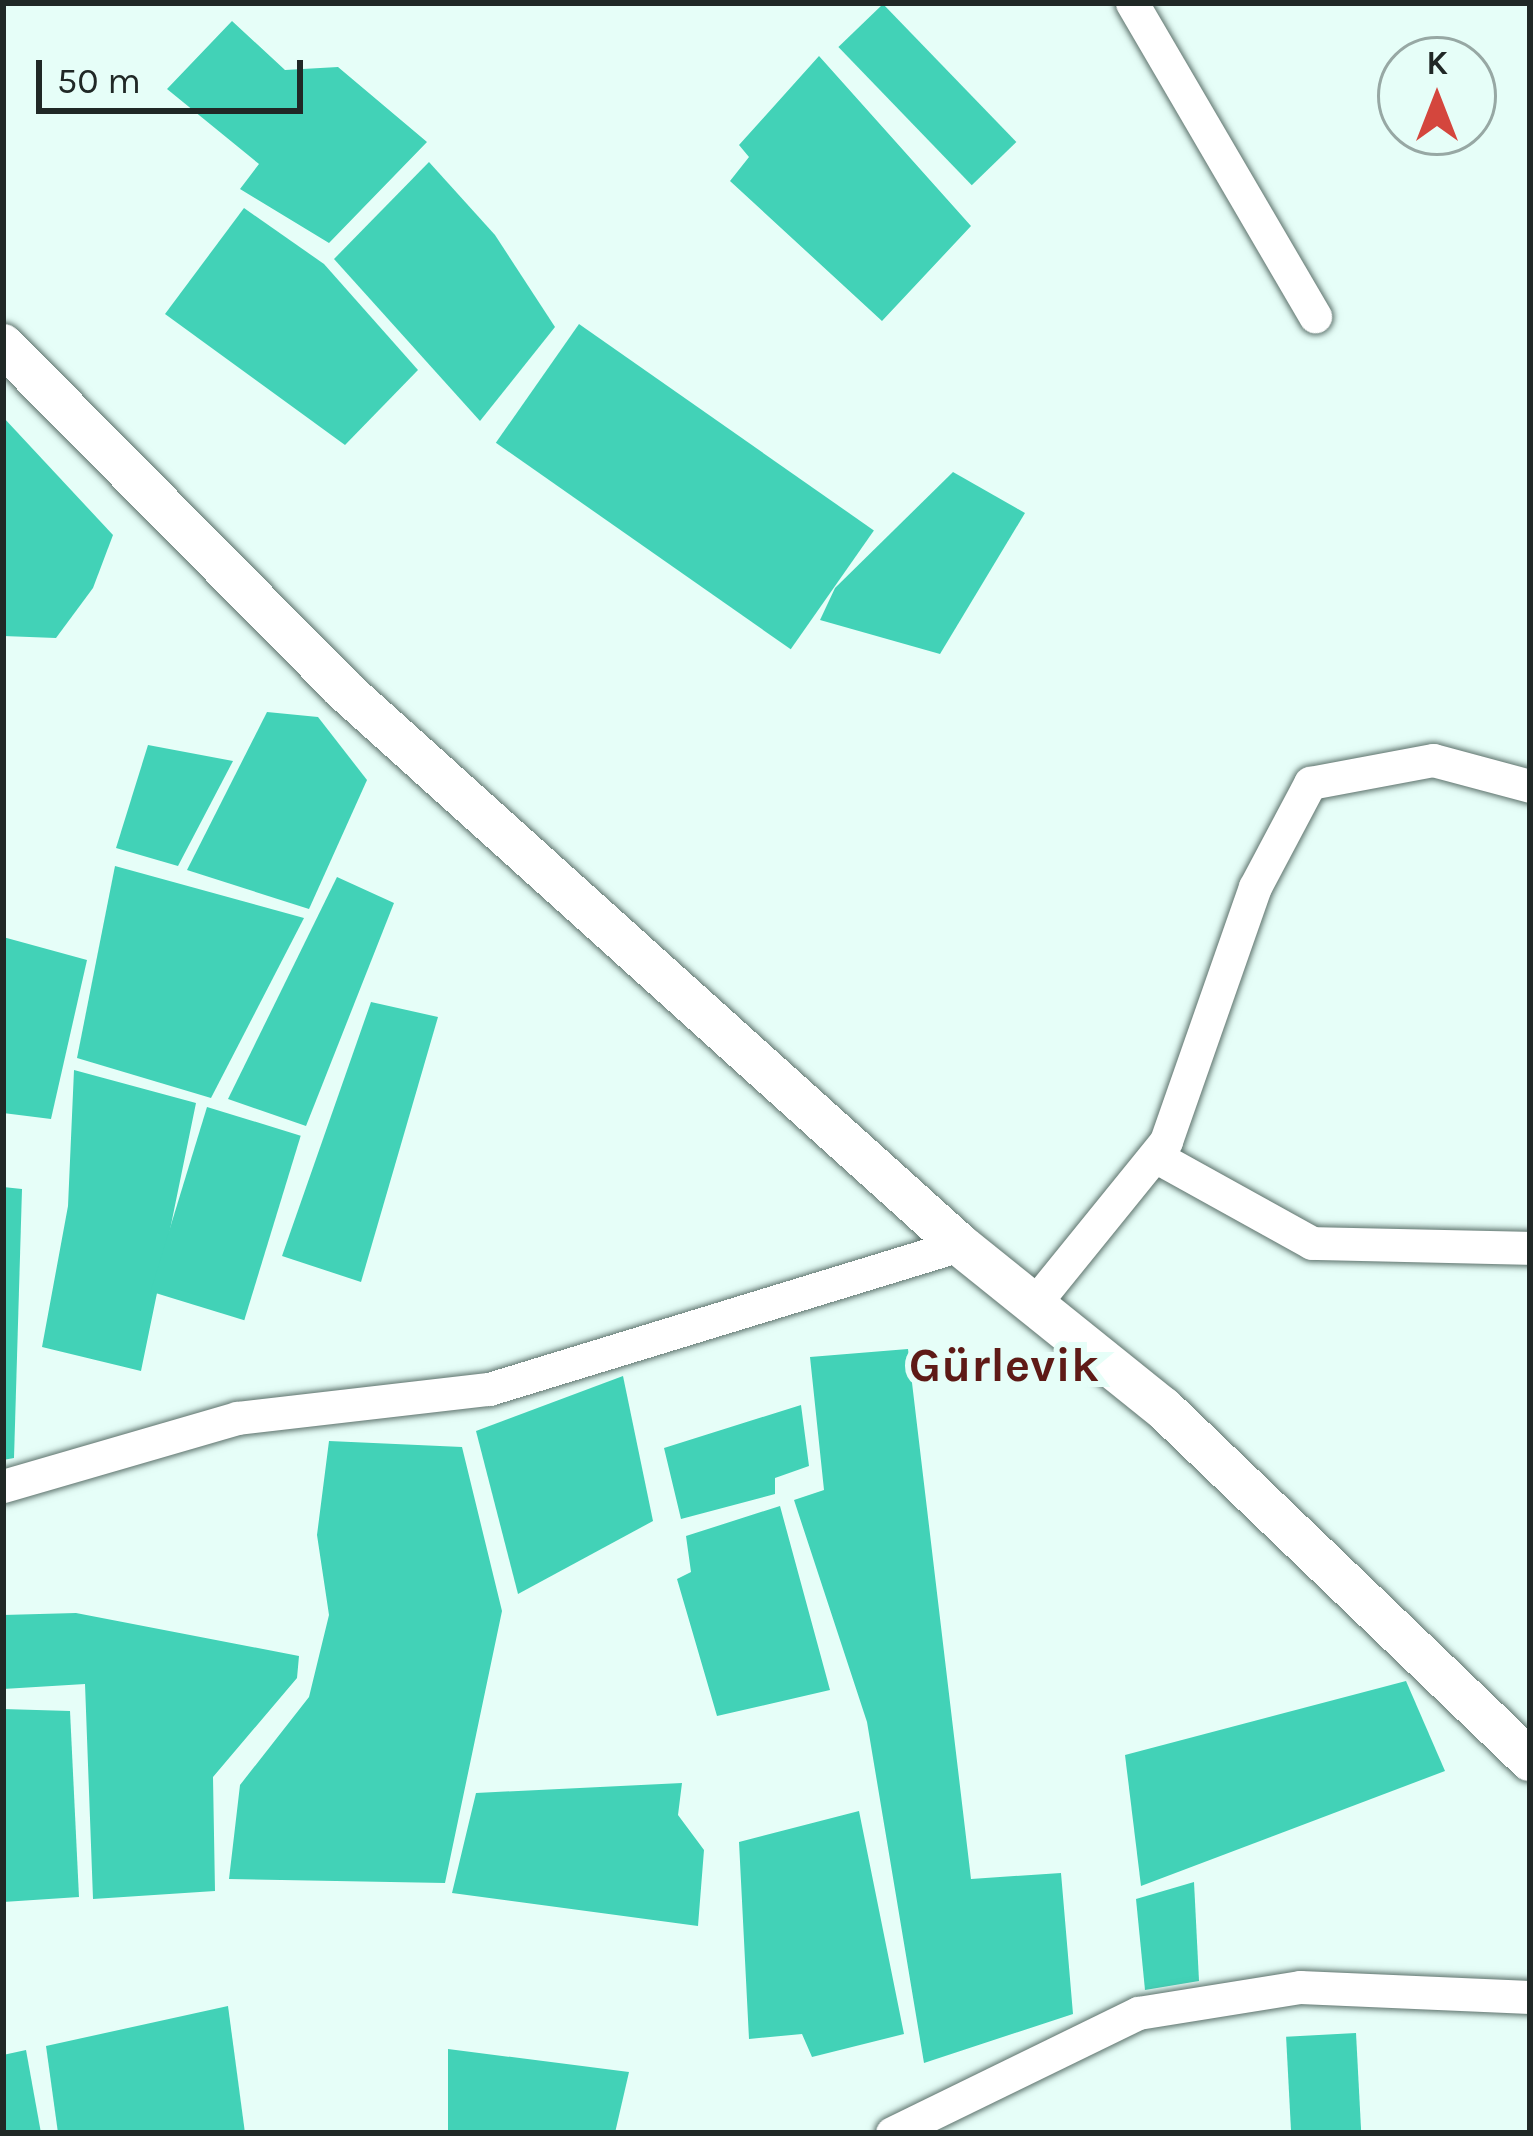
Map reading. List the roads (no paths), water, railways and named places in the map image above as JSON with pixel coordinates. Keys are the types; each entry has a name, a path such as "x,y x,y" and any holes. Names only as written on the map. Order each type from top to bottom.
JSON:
{"street":[{"path":"1132,3 1315,316"},
{"path":"3,345 343,689 959,1245 1163,1408 1530,1760"},
{"path":"1034,1304 1155,1156 1255,887 1310,784 1433,760 1530,786"},
{"path":"1155,1156 1312,1243 1530,1248"},
{"path":"3,1486 237,1418 488,1389 959,1245"},
{"path":"892,2133 1138,2013 1300,1987 1530,1997"}],"district":[{"name":"Gürlevik","path":"1004,1366"}]}
